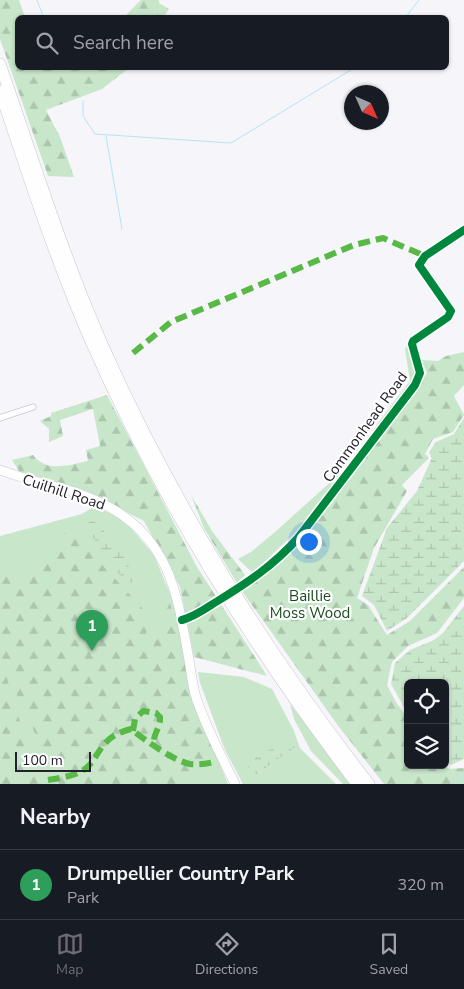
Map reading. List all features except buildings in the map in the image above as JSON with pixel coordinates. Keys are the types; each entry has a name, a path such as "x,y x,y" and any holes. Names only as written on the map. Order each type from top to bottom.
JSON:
{"highway":[{"path":"0,64 71,268 105,351 156,456 194,525 255,627 324,726 368,784"},
{"path":"0,92 60,266 90,340 143,451 186,532 247,631 315,729 357,784"}],"main road":[{"name":"Cuilhill Road","path":"0,470 86,496 104,504 125,517 150,541 163,561 176,592 195,694 235,784"}],"street":[{"name":"Commonhead Road","path":"182,620 203,610 252,580 276,561 298,538 415,385 420,373 412,344 413,341 448,317 451,311 419,265 425,256 464,230"},
{"path":"0,418 32,407"}],"green space":[{"path":"0,0 19,0 24,15 15,15 15,70 126,70 102,89 46,110 60,137 74,177 48,176 0,39"},
{"path":"141,0 159,0 159,3 169,9 165,15 126,15"},
{"path":"408,344 415,373 412,384 368,440 378,423 410,381 405,349"},
{"name":"Baillie Moss Wood","path":"464,352 464,385 454,396 464,415 453,432 433,439 425,454 429,458 402,485 407,491 374,548 357,598 368,605 387,635 410,621 464,567 464,598 437,633 408,646 392,662 387,685 404,713 404,769 464,768 464,784 384,784 339,727 242,591 279,564 295,547 400,413 427,373 421,360 438,361 446,356"},
{"path":"107,395 197,567 267,676 194,657 180,587 144,521 99,498 21,474 12,460 33,455 38,461 51,466 88,461 86,450 100,446 93,409 60,420 63,436 49,442 49,429 40,421 51,416 51,413"},
{"path":"464,418 464,561 407,618 387,631 374,605 362,596 387,528 417,491 432,458 429,452 436,442 454,434"},
{"path":"358,454 297,531 263,563 252,572 238,559 251,552 275,532 345,469"},
{"path":"191,495 212,531 245,575 237,583 204,528"},
{"path":"95,506 114,515 130,527 154,555 175,606 197,708 228,784 0,784 0,536 82,514"},
{"path":"88,519 100,525 111,541 118,544 126,554 127,563 134,578 133,582 128,583 128,579 120,575 94,539 87,527"},
{"path":"73,524 76,539 143,609 140,623 149,625 145,636 160,635 158,627 166,626 163,617 166,594 163,580 197,712 214,753 180,784 59,784 3,665 34,768 47,784 0,784 0,557 24,578"},
{"path":"464,606 464,759 451,765 449,764 449,679 404,679 404,707 391,684 395,663 410,650 434,640 443,633"},
{"path":"198,672 244,677 272,689 294,731 300,748 336,784 243,784 225,750 200,683"},
{"path":"290,704 352,784 343,784 311,751 294,719"},
{"path":"286,743 295,747 267,766 259,775 247,771 249,765 257,757 268,750"}],"waterway":[{"path":"37,0 43,15"},
{"path":"407,15 419,0"},
{"path":"83,101 83,116 95,134 231,143 351,70"},
{"path":"106,136 122,229"},
{"path":"456,784 464,775"}],"marked path":[{"path":"133,353 171,322 354,245 383,238 425,256"},
{"path":"133,731 135,719 143,711 156,713 160,717 160,721 154,738 154,746"},
{"path":"48,780 72,775 85,769 108,740 118,733 131,729 159,749 183,762 190,764 214,762"}],"cycle path":[{"path":"182,620 191,617 249,581 289,548 415,385 420,373 412,344 413,341 448,317 451,311 419,265 425,256 464,230"}],"place":[{"name":"Drumpellier Country Park","path":"92,651"}]}
